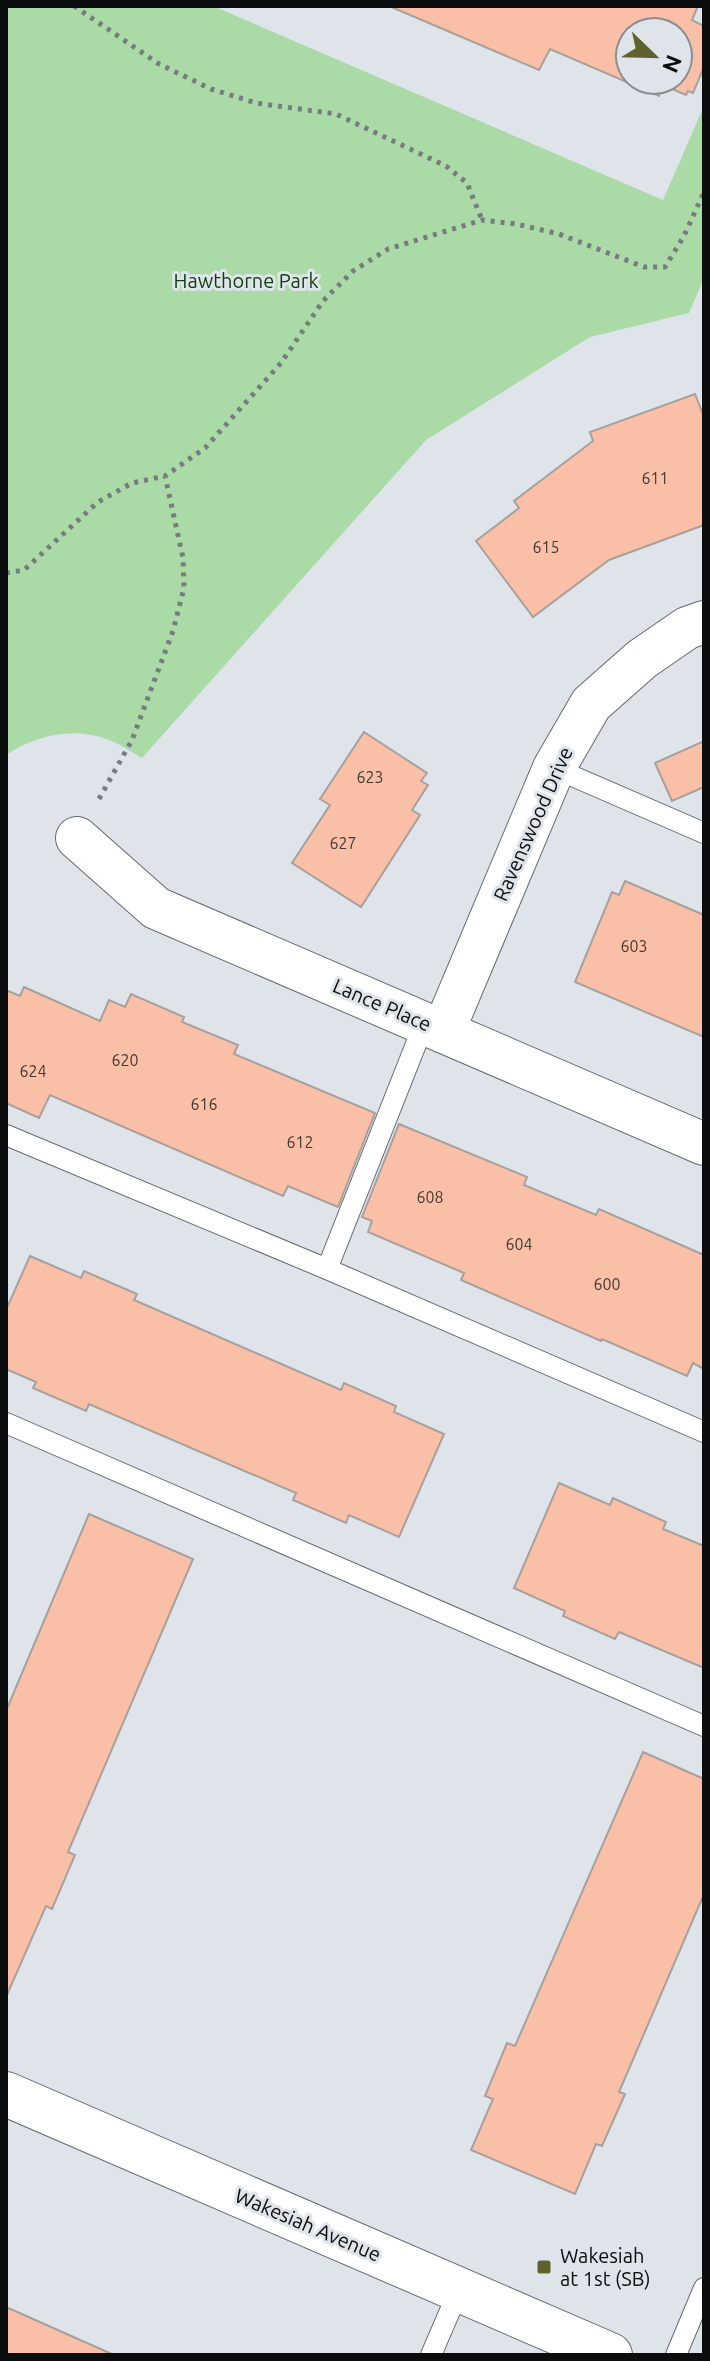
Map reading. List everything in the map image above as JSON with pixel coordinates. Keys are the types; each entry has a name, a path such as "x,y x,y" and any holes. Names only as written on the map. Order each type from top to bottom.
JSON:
{"main road":[{"name":"Wakesiah Avenue","path":"6,2094 610,2355"}],"street":[{"name":"Ravenswood Drive","path":"434,1028 554,768 591,704 642,659 687,628 704,622"},
{"name":"Lance Place","path":"77,838 156,908 704,1144"}],"lane":[{"path":"554,768 704,833"},
{"path":"327,1269 434,1028"},
{"path":"6,1135 704,1432"},
{"path":"6,1423 704,1726"},
{"path":"676,2355 704,2288"},
{"path":"431,2355 459,2290"}],"path":[{"path":"74,6 159,64 211,89 256,103 336,114 446,166 467,183 482,220"},
{"path":"6,573 24,570 98,502 132,483 165,476 205,448 281,363 323,301 353,271 388,249 482,220 559,234 644,267 665,267 684,236 704,192"},
{"path":"77,838 132,740 173,631 184,588 183,558 165,476"}],"green space":[{"name":"Hawthorne Park","path":"6,6 213,6 663,200 704,106 704,278 689,313 590,337 426,440 142,758 109,740 69,733 30,742 6,755"}],"building":[{"path":"389,6 698,6 694,16 614,16 614,77 550,49 539,70"},
{"path":"694,21 704,26 704,67 694,91"},
{"path":"695,394 704,417 704,525 609,560 533,617 476,541 519,508 514,501 593,441 590,432"},
{"path":"364,732 427,773 421,781 428,785 412,810 420,815 361,907 292,863 330,805 320,799"},
{"path":"704,741 704,787 672,801 655,763"},
{"path":"625,881 704,915 704,1037 575,982 612,892 619,895"},
{"path":"24,987 100,1021 109,1000 125,1007 131,994 184,1017 182,1022 238,1045 234,1054 375,1113 338,1207 288,1186 283,1196 50,1095 39,1118 6,1103 6,990 20,996"},
{"path":"399,1124 527,1177 524,1185 596,1215 599,1209 704,1255 704,1369 693,1363 687,1376 601,1341 461,1280 464,1273 368,1232 372,1221 362,1217"},
{"path":"30,1256 81,1278 84,1271 137,1294 134,1300 341,1390 344,1383 396,1406 394,1412 444,1434 399,1537 349,1515 346,1523 293,1500 296,1493 89,1404 86,1411 33,1388 36,1382 6,1369 6,1310"},
{"path":"559,1483 610,1505 613,1498 666,1522 663,1529 704,1546 704,1668 619,1632 615,1639 563,1616 565,1611 514,1588"},
{"path":"89,1514 193,1559 68,1852 75,1855 52,1909 46,1906 6,1997 6,1711"},
{"path":"643,1752 704,1779 704,1894 619,2092 625,2094 602,2146 596,2144 575,2194 471,2150 493,2099 485,2096 507,2043 515,2046"},
{"path":"6,2307 114,2355 6,2355"}],"place":[{"name":"Wakesiah at 1st (SB)","path":"544,2267"}]}
